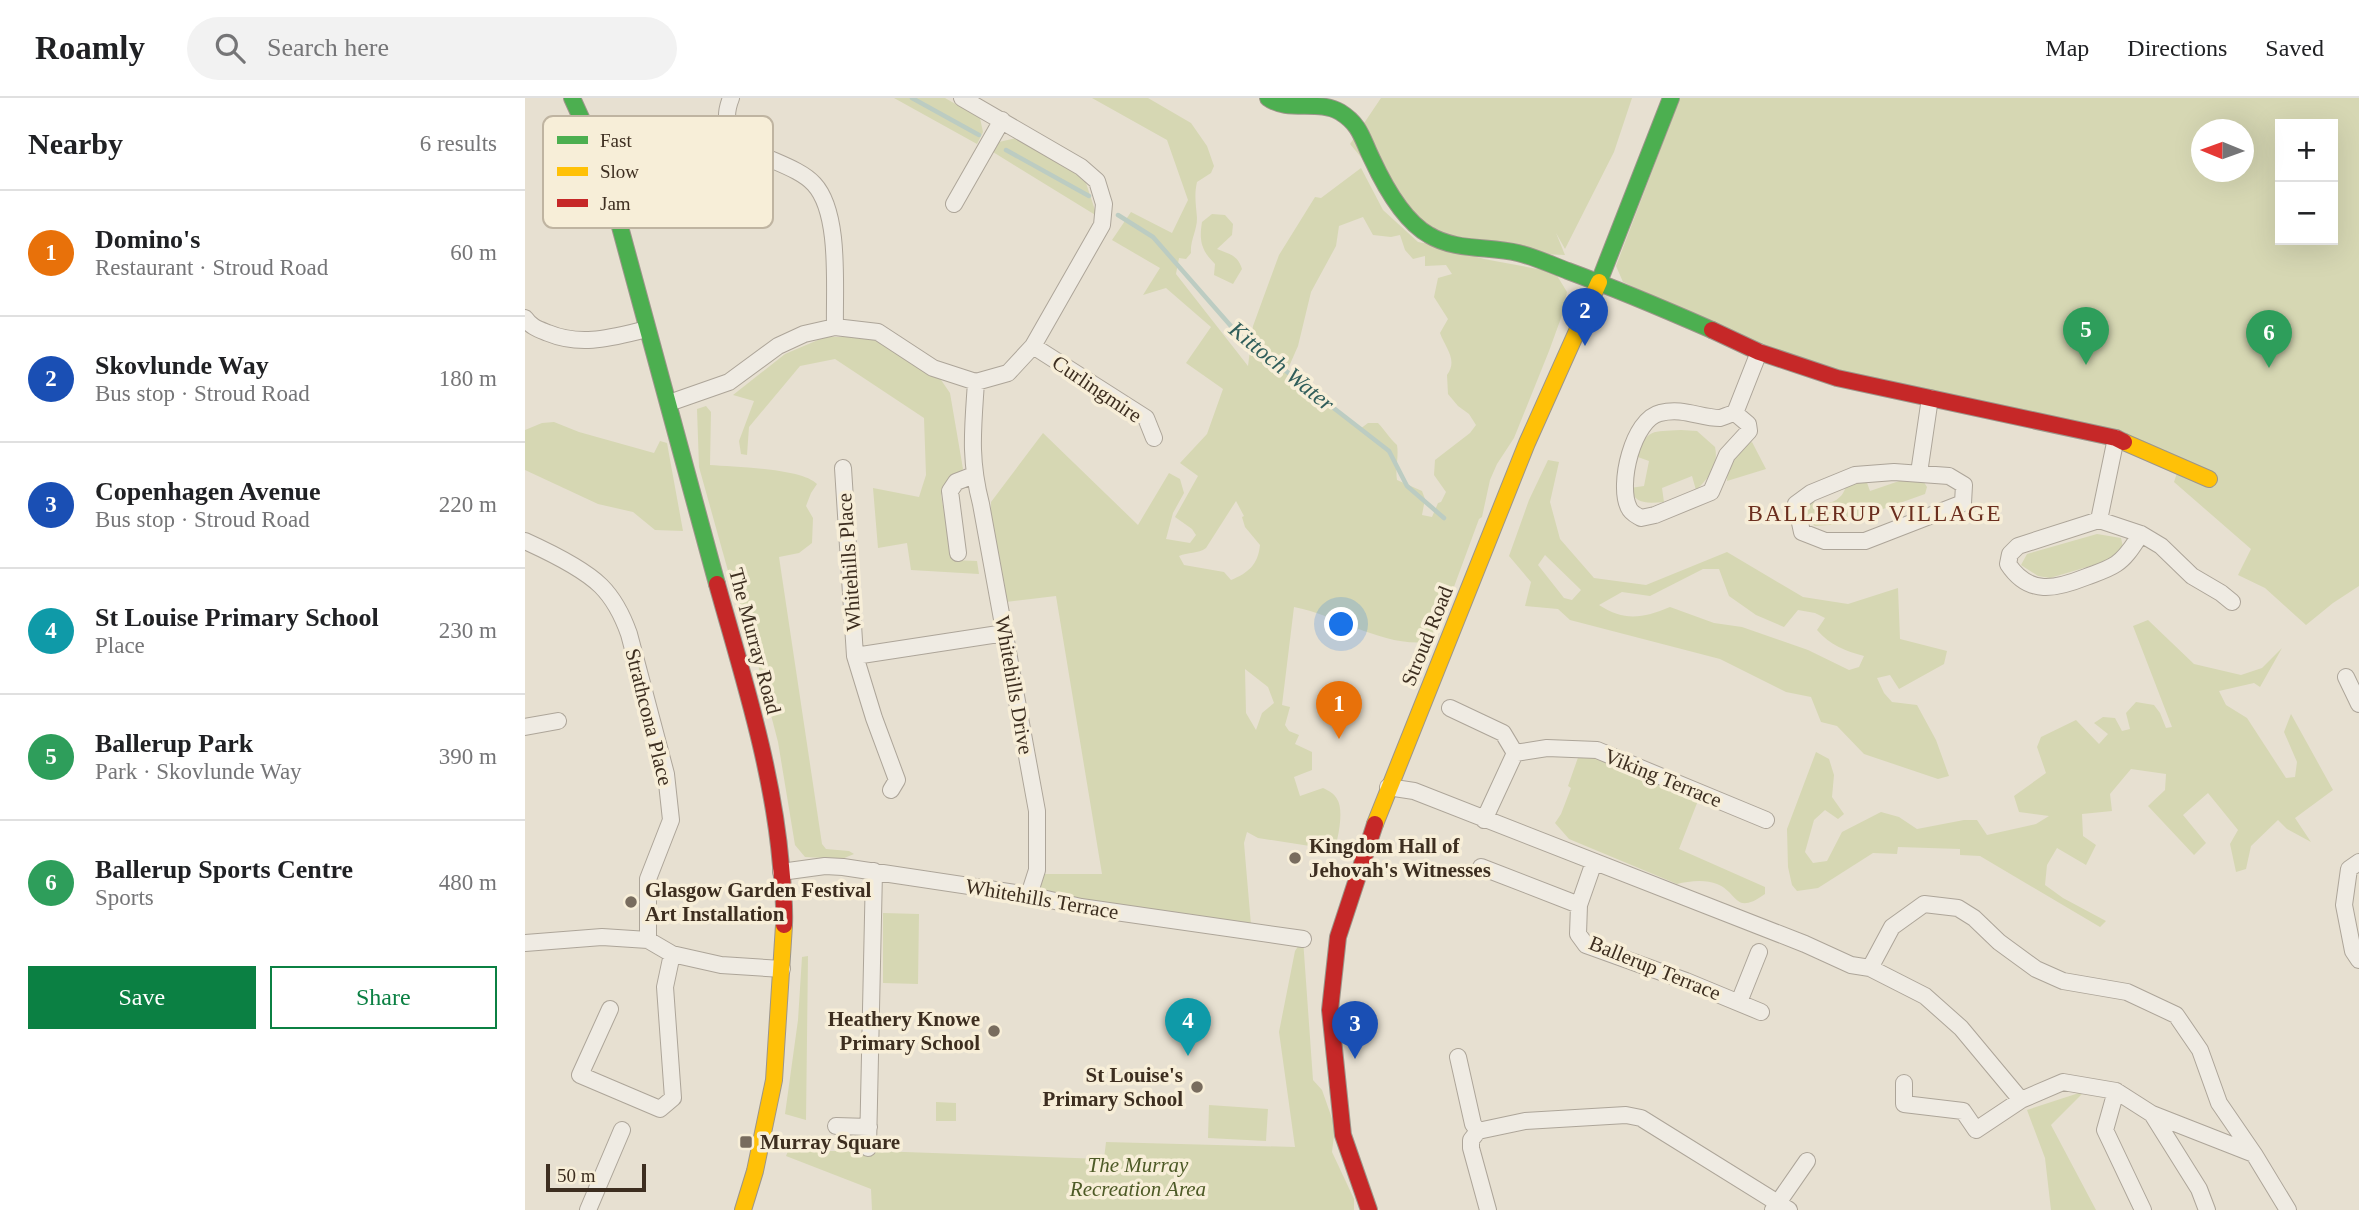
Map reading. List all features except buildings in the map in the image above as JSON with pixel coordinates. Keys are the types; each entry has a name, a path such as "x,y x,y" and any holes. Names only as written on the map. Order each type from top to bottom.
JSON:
{"street":[{"name":"The Murray Road","path":"572,98 580,116"},
{"path":"726,116 731,98"},
{"path":"669,403 729,382 778,346 804,334 835,327 878,332 933,368 976,382 1009,373 1033,345 1102,225 1104,204 1097,181 1081,167 963,98"},
{"path":"1268,98 1276,104 1321,102 1351,120 1360,130 1372,160 1391,193 1414,224 1430,236 1449,243 1518,253 1678,314 1759,352 1837,378 2116,438 2209,479"},
{"name":"Stroud Road","path":"1369,1210 1343,1135 1330,1010 1338,937 1388,788 1527,443 1599,282 1671,98"},
{"path":"954,204 1002,120"},
{"path":"773,161 813,182 820,192 831,223 835,327"},
{"name":"The Murray Road","path":"619,228 762,747 778,828 785,910 774,1080 755,1171 743,1210"},
{"path":"527,326 575,341 595,341 647,329"},
{"name":"Curlingmire","path":"1033,345 1146,418 1154,438"},
{"path":"1735,413 1759,352"},
{"name":"Whitehills Drive","path":"976,382 972,451 974,475 1037,811 1037,870 1030,895"},
{"path":"1919,473 1930,398"},
{"path":"1683,411 1720,418 1735,413 1748,424 1749,431 1727,455 1711,492 1655,515 1641,518 1630,511 1626,500 1626,471 1630,452 1643,424 1650,417 1660,413 1683,411"},
{"path":"2099,520 2116,438"},
{"name":"Whitehills Place","path":"843,468 855,656 897,780 891,790"},
{"path":"1919,473 1949,476 1964,485 1963,503 1864,541 1825,541 1802,531 1796,504 1811,493 1855,475 1919,473"},
{"path":"958,553 950,491 956,482 974,475"},
{"path":"2141,534 2117,563 2049,589 2034,586 2014,573 2008,564 2010,554 2018,546 2099,520 2141,534 2161,547 2192,576 2232,602"},
{"name":"Strathcona Place","path":"525,541 552,554 601,586 621,614 629,634 666,774 671,820 648,879 648,940"},
{"name":"Whitehills Place","path":"855,656 1005,633"},
{"path":"2346,677 2359,704"},
{"path":"1450,708 1503,733 1515,753 1485,820"},
{"path":"525,727 558,721"},
{"name":"Viking Terrace","path":"1515,753 1547,748 1597,750 1766,820"},
{"path":"1388,788 1414,791 1805,944 1851,965 1870,968 1925,996 1961,1028 2021,1100"},
{"name":"Ballerup Terrace","path":"1594,862 1579,905 1578,934 1586,944 1761,1012"},
{"path":"2359,862 2349,869 2344,905 2353,951 2359,960"},
{"name":"Whitehills Terrace","path":"782,872 825,866 874,871 1030,895 1081,907 1303,939"},
{"name":"Ballerup Terrace","path":"1481,867 1579,905"},
{"path":"868,1148 874,871"},
{"path":"1870,968 1892,928 1924,904 1958,908 2036,969 2063,981 2127,992 2176,1015 2200,1051 2219,1103 2288,1210"},
{"path":"525,943 602,937 648,940 672,954 721,964 782,969"},
{"path":"1739,1002 1759,952"},
{"path":"610,1009 580,1075 660,1109 673,1098 665,988 672,954"},
{"path":"1458,1056 1473,1124 1478,1131"},
{"path":"1904,1083 1904,1104 1963,1111 1976,1130 2021,1100 2063,1082 2116,1091 2151,1114 2254,1154"},
{"path":"2116,1091 2105,1130 2143,1210"},
{"path":"2151,1114 2199,1189 2207,1210"},
{"path":"1488,1210 1471,1140 1478,1131 1525,1121 1626,1115 1641,1118 1780,1207 1807,1161"},
{"path":"836,1126 869,1127"},
{"path":"587,1210 622,1130"}],"green space":[{"path":"894,98 945,98 980,118 983,132 977,144"},
{"path":"1092,98 1148,98 1191,123 1207,146 1214,166 1211,173 1197,182 1197,223 1191,253 1186,259 1179,258 1176,274 1248,366 1253,326 1279,255 1315,197 1321,198 1361,168 1383,210 1418,242 1556,274 1567,292 1561,318 1514,438 1490,480 1482,517 1434,641 1398,641 1381,637 1294,607 1282,705 1290,707 1285,725 1289,731 1299,735 1295,744 1312,752 1312,770 1294,777 1300,796 1323,788 1334,795 1339,804 1339,828 1332,857 1329,849 1258,838 1247,832 1244,843 1251,925 1088,904 1038,891 1043,874 1102,874 1056,596 1006,602 990,550 991,502 1043,433 1138,525 1169,473 1180,479 1184,493 1173,513 1166,539 1190,543 1196,535 1175,517 1198,476 1180,463 1207,434 1223,389 1186,363 1211,327 1166,288 1143,295 1160,268 1112,240 1131,212 1172,233 1188,200 1167,140","holes":["1363,217 1373,235 1400,235 1405,250 1413,259 1425,256 1425,266 1446,265 1452,274 1438,278 1434,297 1448,319 1440,333 1451,359 1447,375 1448,394 1469,414 1476,425 1470,433 1435,460 1434,475 1446,492 1432,517 1422,515 1425,499 1422,491 1397,480 1397,445 1378,423 1368,423 1360,429 1287,371 1298,346 1311,292 1336,246 1339,226","1236,501 1244,516 1245,527 1260,545 1254,563 1247,571 1231,580 1224,572 1184,565 1179,556 1206,548","1245,669 1268,687 1274,703 1262,713 1256,730 1246,713"]},
{"path":"1381,98 1632,98 1614,152 1565,249 1556,233 1565,255 1518,253 1449,243 1391,193 1350,144"},
{"path":"1680,98 2359,98 2359,586 2306,625 2265,588 2238,575 2251,549 2174,482 2182,458 1782,355 1623,282 1616,266"},
{"path":"1016,138 1073,172 1086,183 1097,216 993,152 999,142"},
{"path":"1212,214 1225,215 1233,224 1232,235 1217,249 1233,256 1240,264 1242,269 1233,284 1214,275 1215,264 1202,245 1202,222"},
{"path":"825,337 881,341 939,377 950,393 963,469 941,495 953,560 977,561 979,574 911,570 907,543 878,548 873,488 919,497 926,475 924,418 835,359 800,366 749,427 747,455 741,454 739,441 754,401 733,395 785,354"},
{"path":"706,406 711,412 710,465 783,471 817,484 806,506 813,518 812,543 799,553 779,557 822,844 826,849 854,854 842,859 805,857 795,845 778,742 699,467 697,409"},
{"path":"554,422 579,432 654,453 660,441 667,443 683,531 655,530 633,512 598,504 525,470 525,430 542,423"},
{"path":"1697,431 1715,447 1716,460 1712,471 1696,490 1692,476 1662,488 1664,502 1648,502 1635,498 1630,488 1644,486 1649,461 1635,456 1644,440 1652,433"},
{"path":"1752,442 1766,469 1727,481 1733,458"},
{"path":"1548,460 1559,462 1550,502 1560,539 1594,578 1646,585 1727,552 1803,597 1848,604 1898,588 1900,639 1947,651 1944,664 1899,689 1890,675 1877,678 1892,702 1917,705 1936,740 1949,776 1938,779 1864,754 1837,726 1821,722 1811,697 1786,692 1720,659 1570,620 1558,609 1525,606 1531,582 1509,556 1529,500","holes":["1545,555 1581,590 1572,600 1564,598 1538,565","1703,569 1719,569 1729,596 1756,615 1784,627 1798,610 1825,618 1817,630 1838,647 1864,656 1859,667 1849,670 1808,650 1742,627 1714,623 1670,607 1634,617 1617,614 1599,605 1622,592 1650,596"]},
{"path":"1905,479 1922,479 1927,487 1925,494 1841,524 1815,526 1802,516 1803,507 1810,497 1816,505 1826,504 1835,501 1846,486 1853,482 1866,480 1870,491"},
{"path":"2097,534 2121,538 2123,547 2107,561 2050,578 2038,576 2021,565 2027,554"},
{"path":"2148,620 2194,664 2241,675 2262,668 2282,648 2260,687 2254,683 2219,691 2226,705 2247,718 2286,778 2295,777 2297,762 2284,732 2291,714 2333,790 2295,818 2311,842 2287,829 2278,820 2251,846 2246,869 2236,872 2230,844 2238,830 2208,793 2183,815 2206,843 2194,855 2148,806 2165,790 2166,774 2131,769 2110,794 2112,811 2082,814 2083,836 2096,845 2086,865 2057,848 2047,865 2045,885 2106,921 2100,927 1980,856 1960,855 1960,849 1898,847 1897,854 1873,853 1818,888 1797,891 1792,885 1788,867 1787,829 1816,752 1829,759 1834,775 1832,797 1844,814 1838,819 1825,810 1814,820 1805,852 1813,863 1827,861 1842,832 1881,812 1899,817 1917,829 1977,820 1987,835 2036,824 2049,816 2019,812 2014,796 2046,773 2037,747 2041,737 2076,720 2099,744 2108,734 2094,723 2103,717 2115,718 2122,731 2130,729 2126,713 2136,702 2154,705 2166,728 2172,727 2133,626"},
{"path":"1581,749 1701,793 1679,849 1765,887 1765,894 1748,903 1742,903 1717,884 1697,881 1677,884 1569,839 1555,823 1571,788 1568,786"},
{"path":"883,913 919,914 918,984 883,983"},
{"name":"The Murray Recreation Area","path":"1303,939 1313,1080 1322,1090 1335,1127 1332,1152 1354,1199 1354,1210 872,1210 871,1189 786,1156 788,1151 876,1151 1104,1159 1106,1142 1295,1147 1279,1032 1295,951"},
{"path":"808,956 806,1120 785,1114 798,1020 802,957"},
{"path":"2085,1091 2051,1125 2096,1210 2051,1210 2045,1158 2027,1110"},
{"path":"936,1102 956,1103 956,1121 936,1121"},
{"path":"1209,1105 1268,1109 1266,1141 1208,1138"}],"waterway":[{"name":"Kittoch Water","path":"912,98 979,135"},
{"name":"Kittoch Water","path":"1006,150 1089,196"},
{"name":"Kittoch Water","path":"1118,215 1153,237 1237,333 1389,451 1407,486 1444,518"}],"traffic: fast":[{"path":"572,98 580,116"},
{"path":"1268,98 1285,105 1331,108 1347,117 1360,133 1396,202 1411,221 1429,235 1450,244 1507,251 1531,257 1712,330"},
{"path":"1599,282 1671,98"},
{"path":"620,228 717,584"}],"traffic: slow":[{"path":"1375,824 1527,443 1599,282"},
{"path":"2124,442 2209,479"},
{"path":"743,1210 755,1171 774,1080 784,925"}],"traffic: jam":[{"path":"1712,330 1759,352 1837,378 2116,438 2124,442"},
{"path":"717,584 764,759 777,830 784,925"},
{"path":"1369,1210 1343,1135 1330,1010 1338,937 1375,824"}],"place":[{"name":"Skovlunde Way","path":"1585,346"},
{"name":"Ballerup Park","path":"2086,365"},
{"name":"Ballerup Sports Centre","path":"2269,368"},
{"name":"Domino's","path":"1339,739"},
{"name":"Kingdom Hall of Jehovah's Witnesses","path":"1295,858"},
{"name":"Glasgow Garden Festival Art Installation","path":"631,902"},
{"name":"Heathery Knowe Primary School","path":"994,1031"},
{"name":"St Louise Primary School","path":"1188,1056"},
{"name":"Copenhagen Avenue","path":"1355,1059"},
{"name":"St Louise's Primary School","path":"1197,1087"},
{"name":"Murray Square","path":"746,1142"}],"district":[{"name":"BALLERUP VILLAGE","path":"1875,513"}]}
